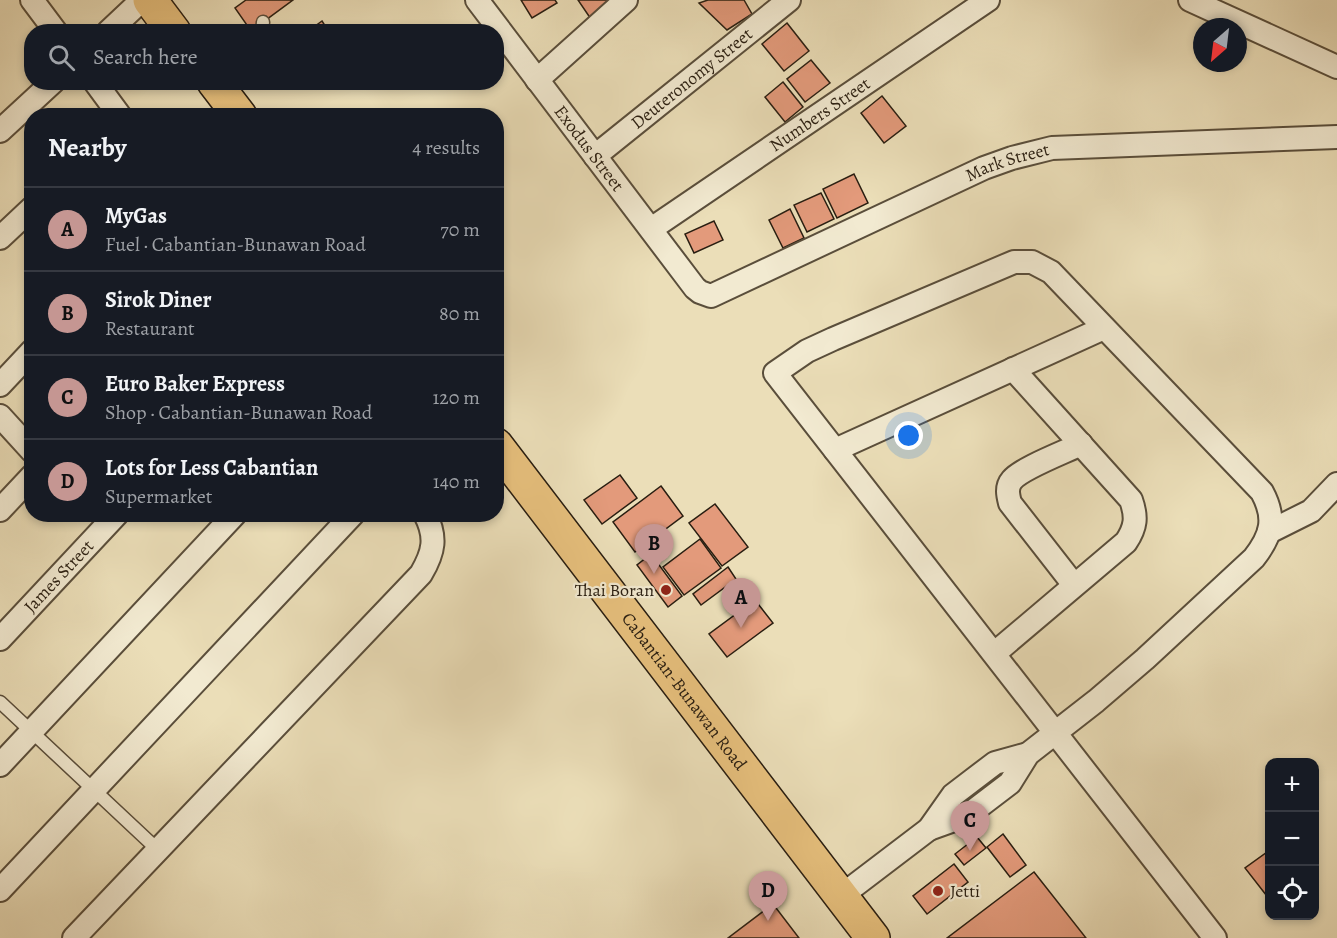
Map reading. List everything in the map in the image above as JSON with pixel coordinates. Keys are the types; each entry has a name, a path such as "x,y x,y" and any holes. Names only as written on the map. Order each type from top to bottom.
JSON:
{"main road":[{"path":"150,0 168,24"},
{"name":"Cabantian-Bunawan Road","path":"504,455 873,938"}],"street":[{"path":"32,0 50,24"},
{"path":"116,24 142,0"},
{"path":"537,80 626,0"},
{"name":"Deuteronomy Street","path":"595,156 789,0"},
{"name":"Numbers Street","path":"651,230 988,0"},
{"path":"1190,0 1337,68"},
{"name":"Exodus Street","path":"480,1 497,24"},
{"name":"Exodus Street","path":"504,34 695,288 705,295"},
{"path":"1298,50 1337,48"},
{"path":"25,108 44,90"},
{"path":"101,90 114,108"},
{"path":"0,131 24,109"},
{"name":"Mark Street","path":"705,295 717,295 984,168 1052,148 1337,137"},
{"path":"0,238 24,216"},
{"path":"841,896 929,829 968,815 1010,783 1028,754 1056,732 1096,701 1145,659 1246,566 1263,547 1269,532 1271,519 1269,505 1262,492 1051,272 1023,260 807,351 775,373 1056,732 1215,938"},
{"path":"836,450 1104,328"},
{"path":"0,384 24,359"},
{"path":"995,654 1125,542 1133,532 1136,522 1131,500 1013,369"},
{"path":"0,416 24,442"},
{"path":"1074,585 1010,503 1008,494 1009,485 1019,474 1080,444"},
{"path":"0,510 24,484"},
{"path":"1269,532 1311,511 1337,484"},
{"name":"James Street","path":"0,639 110,522"},
{"path":"0,765 227,522"},
{"path":"0,890 345,522"},
{"path":"74,938 421,574 428,562 433,541 429,522"}],"lane":[{"path":"0,702 158,850"}],"building":[{"path":"246,0 293,0 260,24 246,24 235,8"},
{"path":"521,0 555,0 557,3 532,18"},
{"path":"578,0 617,0 593,22"},
{"path":"708,0 744,0 752,14 727,30 699,3"},
{"path":"787,23 809,51 784,71 762,44"},
{"path":"811,60 830,83 805,102 787,79"},
{"path":"783,82 803,107 785,122 765,97"},
{"path":"882,96 906,126 884,143 861,113"},
{"path":"854,174 868,203 837,218 823,189"},
{"path":"821,193 834,219 807,232 794,205"},
{"path":"790,209 804,238 783,248 769,220"},
{"path":"714,221 723,240 694,253 685,234"},
{"path":"620,475 637,498 602,524 584,500"},
{"path":"661,486 683,516 635,552 613,522"},
{"path":"715,504 748,547 722,566 689,523"},
{"path":"700,539 721,568 684,595 663,567"},
{"path":"651,554 682,596 668,607 637,565"},
{"path":"728,567 736,579 701,605 693,594"},
{"path":"755,600 773,623 727,657 709,634"},
{"path":"1003,834 1026,865 1010,877 987,847"},
{"path":"977,837 986,848 964,865 955,854"},
{"path":"1265,854 1265,894 1245,868"},
{"name":"Jetti","path":"954,864 968,882 927,914 913,896"},
{"path":"1034,872 1086,938 947,938"},
{"path":"773,904 799,938 728,938"}],"place":[{"name":"Sirok Diner","path":"654,574"},
{"name":"Thai Boran","path":"666,590"},
{"name":"MyGas","path":"741,628"},
{"name":"Euro Baker Express","path":"970,851"},
{"name":"Jetti","path":"938,891"},
{"name":"Lots for Less Cabantian","path":"768,921"}]}
